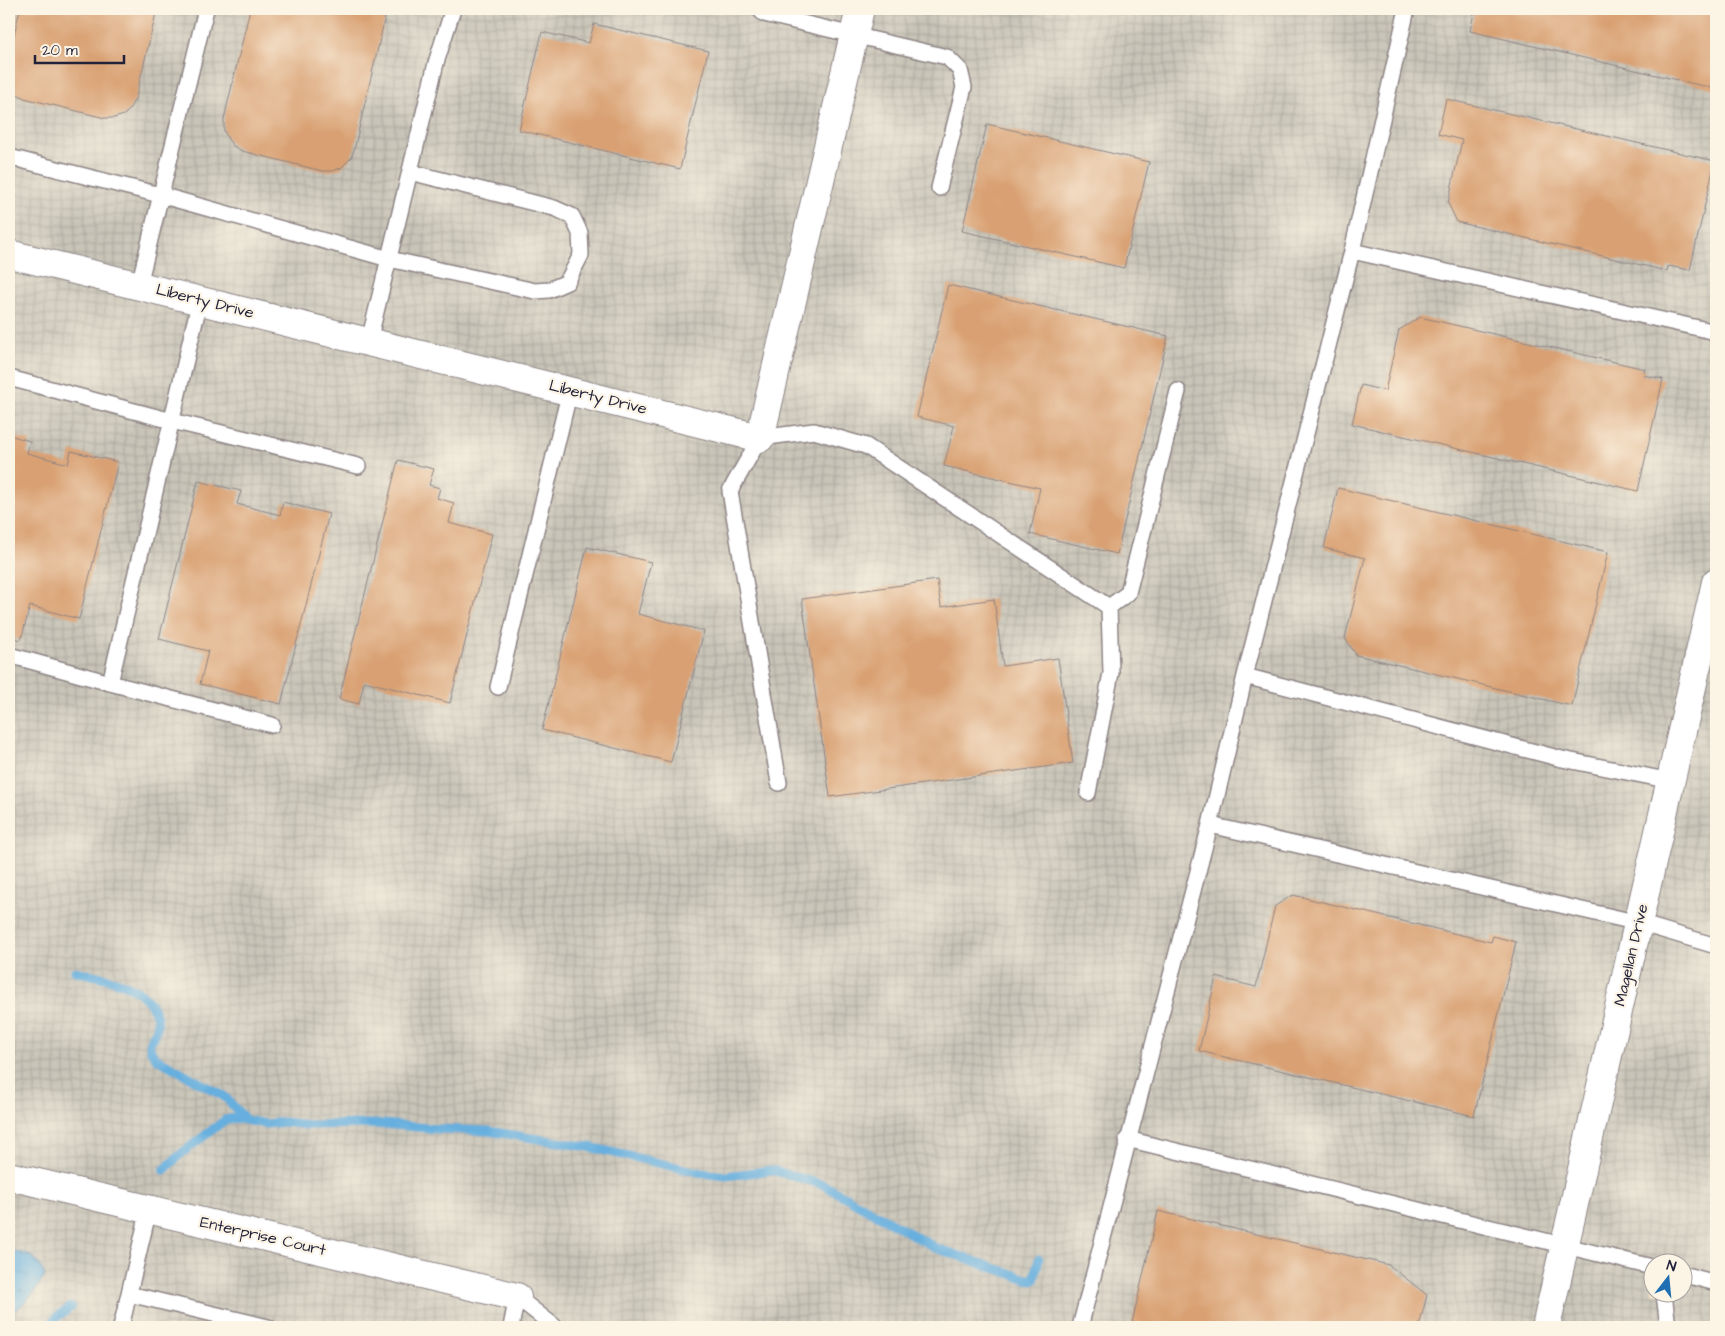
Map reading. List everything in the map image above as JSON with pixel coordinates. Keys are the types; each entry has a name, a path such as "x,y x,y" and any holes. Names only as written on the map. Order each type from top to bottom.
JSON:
{"street":[{"path":"760,438 860,9"},
{"name":"Liberty Drive","path":"9,254 760,438"},
{"name":"Magellan Drive","path":"1546,1327 1716,582"},
{"name":"Enterprise Court","path":"9,1176 517,1297"}],"lane":[{"path":"139,285 206,9"},
{"path":"369,341 436,63 453,9"},
{"path":"759,9 764,14 946,57 960,70 964,87 939,188"},
{"path":"1080,1327 1127,1139 1210,825 1245,676 1352,251 1407,9"},
{"path":"9,157 160,195 389,259 535,291 549,290 567,282 581,255 580,233 572,216 554,208 410,172"},
{"path":"1352,251 1716,332"},
{"path":"110,684 200,300"},
{"path":"9,378 172,421 358,466"},
{"path":"498,687 570,390"},
{"path":"1108,606 1128,594 1178,391"},
{"path":"779,783 730,491 760,438 814,430 866,446 1108,606"},
{"path":"1088,793 1111,673 1108,606"},
{"path":"9,655 110,684 272,725"},
{"path":"1245,676 1562,759 1671,781"},
{"path":"1210,825 1638,923 1716,946"},
{"path":"1127,1139 1642,1265"},
{"path":"120,1327 149,1209"},
{"path":"1692,1276 1716,1282"},
{"path":"129,1294 268,1327"},
{"path":"511,1327 517,1297 555,1327"},
{"path":"1665,1304 1668,1327"}],"shaded area":[{"path":"9,9 1716,9 1716,1327 9,1327"}],"water":[{"path":"9,1250 35,1259 45,1276 33,1294 9,1317"}],"building":[{"path":"20,9 157,9 136,97 129,110 124,115 105,118 24,98 16,93 9,82 9,57"},
{"path":"250,9 387,9 354,150 351,158 341,168 332,171 322,171 242,151 233,146 228,139 224,131 224,119"},
{"path":"1475,9 1716,9 1716,89 1470,31"},
{"path":"594,24 708,51 680,169 519,130 542,32 589,43"},
{"path":"1446,99 1715,161 1690,270 1668,266 1667,271 1457,222 1448,203 1462,140 1438,134"},
{"path":"987,124 1149,162 1124,268 962,231"},
{"path":"948,285 1168,336 1117,554 1030,534 1040,488 944,466 954,426 917,417"},
{"path":"1420,317 1645,369 1643,375 1663,379 1638,491 1352,424 1361,385 1385,391 1399,330"},
{"path":"9,435 30,441 27,453 68,464 71,451 118,462 79,619 30,606 21,640 9,636"},
{"path":"398,460 434,469 429,485 440,488 437,498 454,503 449,523 492,534 450,703 364,681 359,704 339,699"},
{"path":"198,481 241,491 237,504 280,515 283,502 329,514 281,704 200,684 208,651 159,639"},
{"path":"1338,488 1608,552 1572,706 1356,655 1345,638 1365,558 1324,548"},
{"path":"587,547 651,562 638,614 704,631 671,762 542,730"},
{"path":"937,580 941,607 994,599 1003,666 1058,658 1073,763 830,797 802,599"},
{"path":"1293,895 1491,942 1493,936 1516,942 1474,1116 1199,1051 1216,977 1256,987 1275,906"},
{"path":"1158,1211 1389,1265 1427,1295 1419,1327 1131,1327"}],"waterway":[{"path":"75,971 110,979 141,994 149,1002 157,1017 157,1027 150,1046 156,1058 225,1097 245,1119"},
{"path":"164,1170 182,1153 225,1120 235,1118 266,1124 284,1122 308,1125 382,1124 488,1131 589,1147 702,1173 726,1176 772,1170 824,1185 936,1248 1026,1279 1034,1280 1039,1259"},
{"path":"48,1327 58,1316 71,1307"}]}
